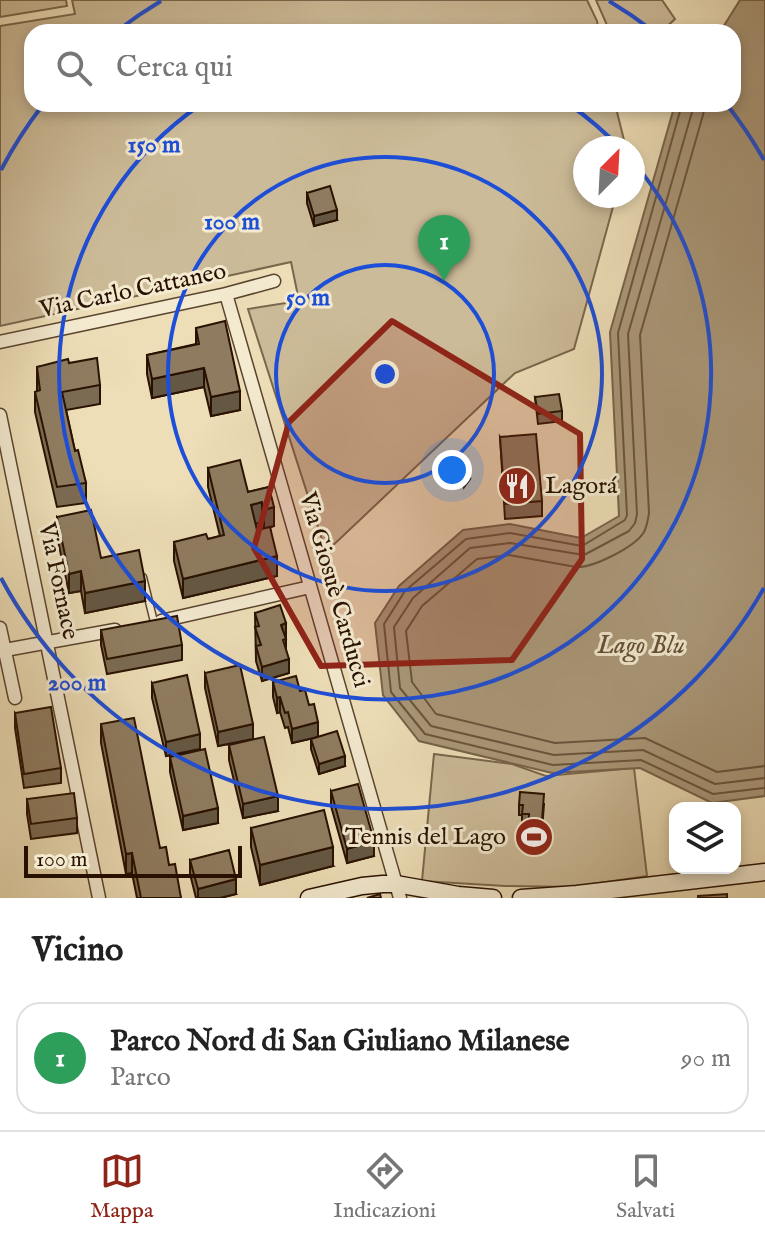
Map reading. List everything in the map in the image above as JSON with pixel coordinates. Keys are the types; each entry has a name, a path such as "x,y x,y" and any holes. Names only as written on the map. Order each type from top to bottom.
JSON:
{"street":[{"name":"Via Carlo Cattaneo","path":"0,342 274,281"},
{"name":"Via Giosuè Carducci","path":"226,294 398,891"},
{"name":"Via Fornace","path":"0,415 99,898"},
{"path":"139,625 310,587"},
{"path":"0,628 15,698"},
{"path":"5,650 124,628"},
{"path":"521,898 765,872"},
{"path":"309,898 362,886 493,898"}],"lane":[{"path":"142,574 154,622"}],"highlighted area":[{"path":"392,321 580,434 582,559 512,660 321,666 254,548 289,422"}],"shaded area":[{"path":"0,0 66,0 67,6 0,17"},
{"path":"72,0 587,0 598,24 24,24 24,112 617,112 623,136 573,136 573,208 613,208 574,349 515,373 326,552 248,309 299,301 291,262 0,326 0,26 75,14"},
{"path":"596,0 662,0 675,19 670,24 606,24"},
{"name":"Tennis del Lago","path":"434,754 512,764 546,776 634,768 647,876 573,887 422,881"}],"water":[{"name":"Lago Blu","path":"740,0 765,0 765,796 710,802 640,768 552,773 419,741 383,695 375,623 399,586 463,530 510,524 581,538 619,516 610,332 673,112 741,112 741,24 725,24"}],"building":[{"path":"330,186 337,210 314,216 307,193"},
{"path":"225,321 240,391 211,397 204,368 152,379 147,355 199,344 196,328"},
{"path":"97,358 100,385 62,392 75,451 78,450 86,483 57,487 35,392 40,390 37,367 68,359 69,363"},
{"path":"559,394 562,411 538,414 535,397"},
{"path":"536,434 542,501 505,504 500,437"},
{"path":"240,460 248,492 269,487 274,507 264,510 262,502 251,505 257,530 270,527 277,556 183,579 174,542 206,534 208,539 224,535 208,468"},
{"path":"463,468 470,474 464,482 457,477"},
{"path":"91,510 101,558 139,550 145,581 85,593 81,571 69,574 57,517"},
{"path":"280,605 286,623 281,625 289,659 262,667 256,646 261,645 255,627 259,626 255,613"},
{"path":"177,616 182,645 107,659 101,630"},
{"path":"240,665 253,724 218,732 205,673"},
{"path":"187,675 200,734 166,742 152,683"},
{"path":"296,676 300,691 305,690 309,705 314,704 318,722 292,729 288,712 285,713 280,697 277,698 273,682"},
{"path":"51,707 61,768 24,774 15,713"},
{"path":"134,718 160,848 166,847 169,865 175,864 181,898 141,898 132,853 126,854 101,724"},
{"path":"337,731 345,756 319,764 311,739"},
{"path":"264,737 278,796 243,804 229,745"},
{"path":"205,749 218,808 183,816 170,757"},
{"path":"358,784 374,841 347,849 331,791"},
{"path":"520,792 544,794 542,820 529,819 529,814 522,814"},
{"path":"74,793 77,818 31,824 27,799"},
{"path":"324,810 333,847 260,865 251,828"},
{"path":"229,850 236,879 198,889 190,860"},
{"path":"727,894 727,898 698,898 698,896"}],"place":[{"name":"Parco Nord di San Giuliano Milanese","path":"444,281"},
{"name":"Lagorá","path":"517,486"},
{"name":"Tennis del Lago","path":"534,837"}]}
